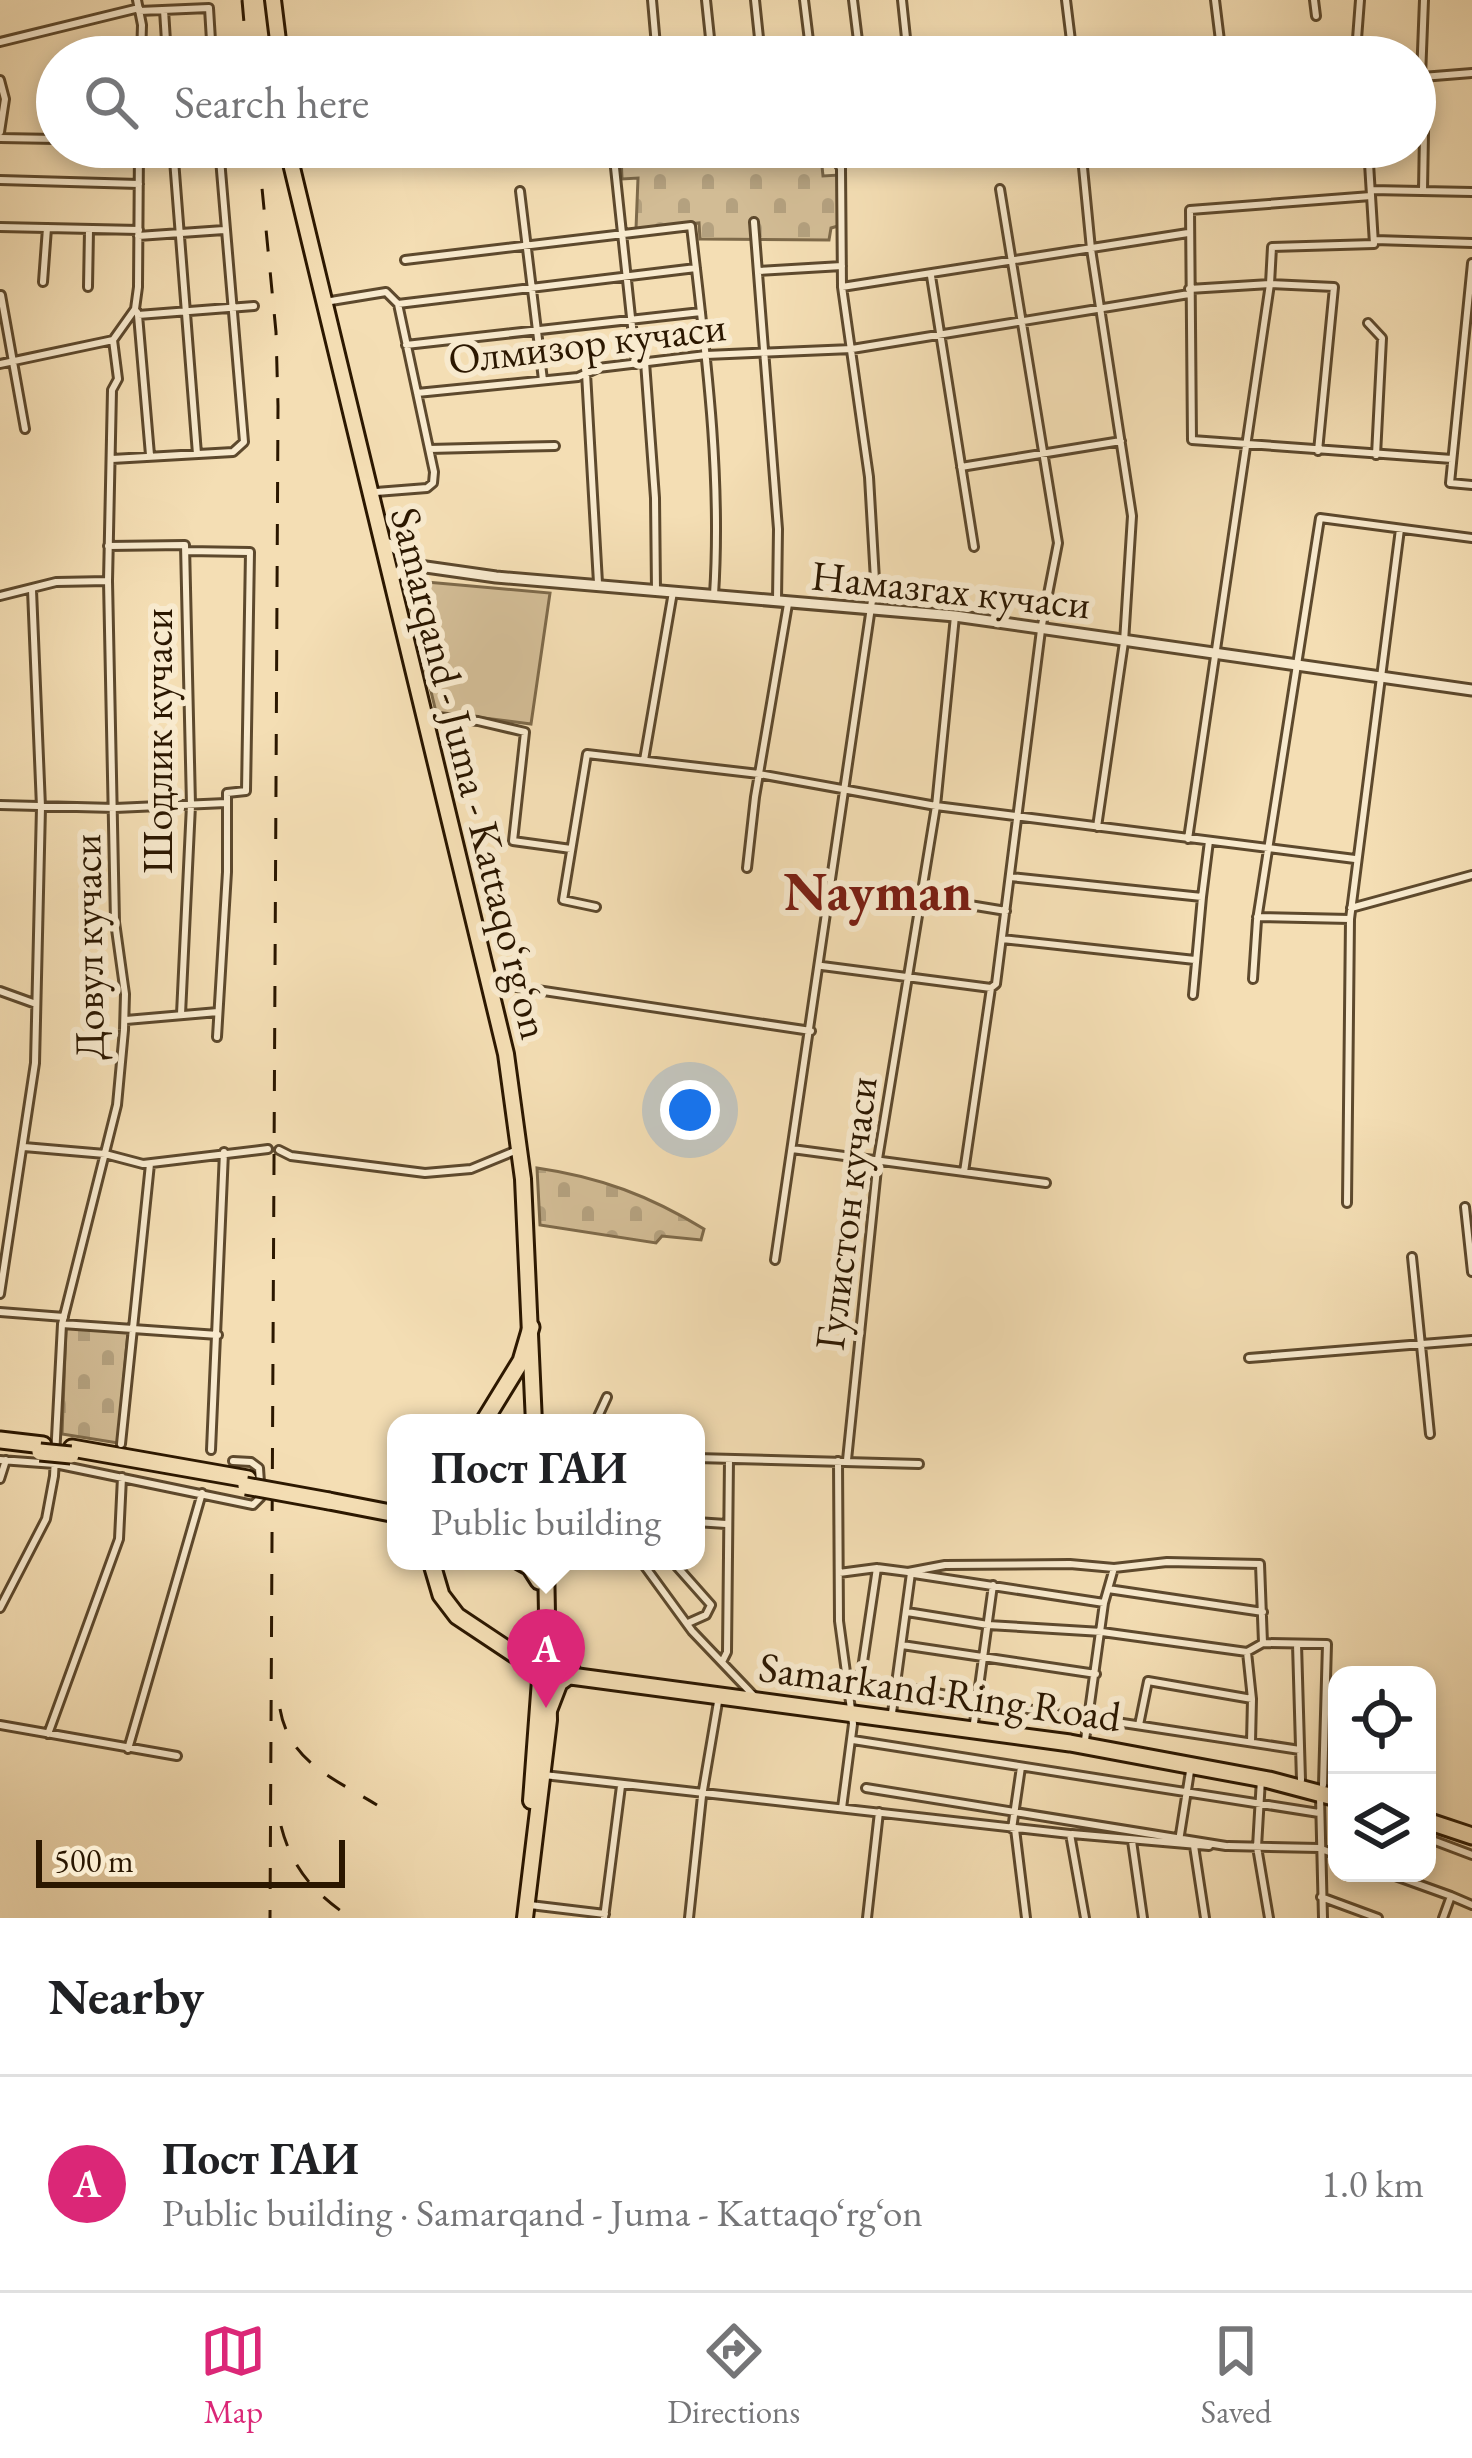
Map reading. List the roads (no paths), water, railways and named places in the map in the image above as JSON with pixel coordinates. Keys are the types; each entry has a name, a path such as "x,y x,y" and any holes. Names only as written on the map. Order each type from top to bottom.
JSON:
{"highway":[{"path":"488,1414 521,1360 531,1327"},
{"path":"2,1452 72,1451 387,1509"},
{"name":"Samarkand Ring Road","path":"434,1570 441,1595 457,1616 543,1669 1085,1740 1267,1777 1322,1793"},
{"path":"532,1570 539,1581"},
{"path":"549,1640 558,1661 570,1672 559,1683 549,1709"},
{"name":"Samarkand Ring Road","path":"720,1693 1070,1743 1267,1777"},
{"path":"1436,1827 1472,1840"}],"main road":[{"path":"270,0 274,36"},
{"name":"Samarqand - Juma - Kattaqo‘rg‘on","path":"295,168 506,1054 521,1149 536,1414"},
{"name":"Samarqand - Juma - Kattaqo‘rg‘on","path":"296,168 438,757"},
{"name":"Samarqand - Juma - Kattaqo‘rg‘on","path":"477,918 497,984 526,1137 537,1414"},
{"path":"523,1914 549,1709 541,1570"},
{"path":"523,1914 549,1640 543,1570"}],"street":[{"path":"652,0 656,36"},
{"path":"706,0 710,36"},
{"path":"755,0 759,36"},
{"path":"804,0 808,36"},
{"path":"854,0 858,36"},
{"path":"902,0 906,36"},
{"path":"1066,0 1070,36"},
{"path":"1215,0 1219,36"},
{"path":"1314,0 1316,16"},
{"path":"1357,36 1360,0"},
{"path":"1422,36 1424,0"},
{"path":"138,6 140,36"},
{"path":"0,43 138,6 208,8 210,36"},
{"path":"164,10 166,36"},
{"path":"1436,76 1472,73"},
{"path":"0,80 5,99 0,135 36,138"},
{"path":"139,168 137,312 151,456"},
{"path":"174,168 197,454"},
{"path":"112,459 233,452 244,442 221,168"},
{"path":"615,168 631,320 641,363 656,590"},
{"path":"776,1260 871,609 875,542 842,287 839,168"},
{"path":"1083,168 1132,516 1124,642 1097,827"},
{"path":"1189,838 1274,247 1371,245 1375,240 1369,168"},
{"path":"1423,168 1424,190"},
{"path":"0,180 139,184"},
{"path":"964,1172 991,988 996,984 1041,630 1058,543 1000,189"},
{"path":"520,191 543,380"},
{"path":"1452,459 1192,440 1188,232 1193,209 1371,193 1472,191"},
{"path":"747,868 783,604 754,221"},
{"path":"405,260 691,226 706,355 718,533 714,595"},
{"path":"0,238 0,227 138,233 225,230"},
{"path":"43,282 46,228"},
{"path":"88,287 89,230"},
{"path":"842,287 1188,232"},
{"path":"1375,240 1472,243"},
{"path":"1472,263 1450,483 1472,485"},
{"path":"758,271 842,266"},
{"path":"398,304 696,268"},
{"path":"931,275 974,547"},
{"name":"Олмизор кучаси","path":"417,393 706,355 851,349 1189,291 1270,284 1334,287 1318,451"},
{"name":"Олмизор кучаси","path":"331,301 377,292 392,294 429,448"},
{"path":"1,295 25,429"},
{"path":"0,364 113,340 137,312 254,306"},
{"path":"406,345 701,312"},
{"path":"1368,323 1382,338 1376,455"},
{"name":"Довул кучаси","path":"0,1608 46,1519 55,1464 63,1320 117,1105 124,1020 116,922 108,581 112,390 118,379 113,340"},
{"path":"586,373 598,583"},
{"path":"961,467 1121,441"},
{"path":"376,492 427,488 433,483 429,448 554,446"},
{"path":"1253,979 1257,917 1320,518 1472,538"},
{"path":"1348,1203 1350,920 1400,529"},
{"path":"389,544 421,566"},
{"name":"Шодлик кучаси","path":"108,546 185,545 186,551 190,805 181,1014"},
{"path":"186,551 250,552 246,791 226,793 227,872 217,1037"},
{"path":"397,575 405,564 421,566"},
{"name":"Намазгах кучаси","path":"421,566 499,578 955,616 1472,690"},
{"path":"0,596 56,582 108,581"},
{"path":"0,1294 35,1063 41,807 32,590"},
{"path":"644,760 673,592"},
{"name":"Гулистон кучаси","path":"842,1808 853,1711 839,1621 842,1460 878,1159 936,806 955,616"},
{"path":"432,717 525,732 513,841 571,848"},
{"path":"596,907 563,900 587,754 759,774 936,806 1355,860"},
{"path":"0,805 115,808 226,803"},
{"path":"1193,995 1209,842"},
{"path":"1351,908 1472,875"},
{"path":"1010,878 1202,897"},
{"path":"922,897 1006,911"},
{"path":"1257,917 1350,920"},
{"path":"1002,939 1195,960"},
{"path":"820,966 991,988"},
{"path":"497,984 811,1031"},
{"path":"0,992 36,1004"},
{"path":"124,1020 218,1012"},
{"path":"23,1147 150,1163 268,1149"},
{"path":"279,1150 290,1156 425,1174 470,1169 521,1149"},
{"path":"792,1149 1046,1183"},
{"path":"211,1450 224,1152"},
{"path":"121,1444 150,1163"},
{"path":"1465,1207 1472,1273"},
{"path":"1412,1257 1430,1434"},
{"path":"0,1312 131,1330 218,1335"},
{"path":"1249,1358 1472,1340"},
{"path":"599,1414 607,1397"},
{"path":"0,1479 2,1452 245,1504 259,1501 259,1468 251,1462 233,1461"},
{"path":"705,1458 920,1465"},
{"path":"722,1662 727,1652 729,1459"},
{"path":"48,1734 119,1538 122,1477"},
{"path":"128,1749 202,1493"},
{"path":"705,1523 726,1524"},
{"path":"911,1573 945,1565 1260,1564 1263,1643"},
{"path":"860,1682 877,1568"},
{"path":"838,1573 877,1568 1104,1603"},
{"path":"1085,1740 1104,1603 1114,1568"},
{"path":"648,1570 754,1696"},
{"path":"680,1570 711,1605 706,1615 688,1623"},
{"path":"892,1713 911,1573"},
{"path":"974,1723 992,1586"},
{"path":"1108,1589 1263,1612"},
{"path":"907,1612 1246,1652 1263,1643 1327,1644 1319,1813 1323,1918"},
{"path":"1297,1644 1300,1750 1322,1793"},
{"path":"902,1645 1096,1674"},
{"path":"1246,1652 1252,1699 1250,1742"},
{"path":"1139,1725 1148,1681 1252,1699"},
{"path":"896,1686 1300,1750"},
{"path":"689,1918 702,1796 720,1693"},
{"path":"0,1725 177,1756"},
{"path":"853,1740 1319,1813"},
{"path":"1179,1841 1191,1765"},
{"path":"1021,1767 1013,1829 1026,1918"},
{"path":"544,1775 1013,1829 1194,1846 1328,1852"},
{"path":"1267,1777 1257,1847 1269,1918"},
{"path":"523,1914 605,1916 621,1786"},
{"path":"866,1788 1226,1846"},
{"path":"1303,1810 1322,1793"},
{"path":"867,1918 879,1812"},
{"path":"1070,1834 1085,1918"},
{"path":"1132,1840 1143,1918"},
{"path":"1436,1841 1472,1855"},
{"path":"1194,1846 1205,1918"},
{"path":"1413,1882 1472,1905"},
{"path":"1444,1918 1451,1896"},
{"path":"1321,1897 1378,1918"}],"railway":[{"path":"242,0 245,36"},
{"path":"260,168 278,406 270,1918"},
{"path":"280,1709 293,1743 304,1756 377,1805"},
{"path":"281,1826 307,1879 351,1918"}],"place":[{"name":"Пост ГАИ","path":"546,1708"}],"district":[{"name":"Nayman","path":"878,891"}]}
